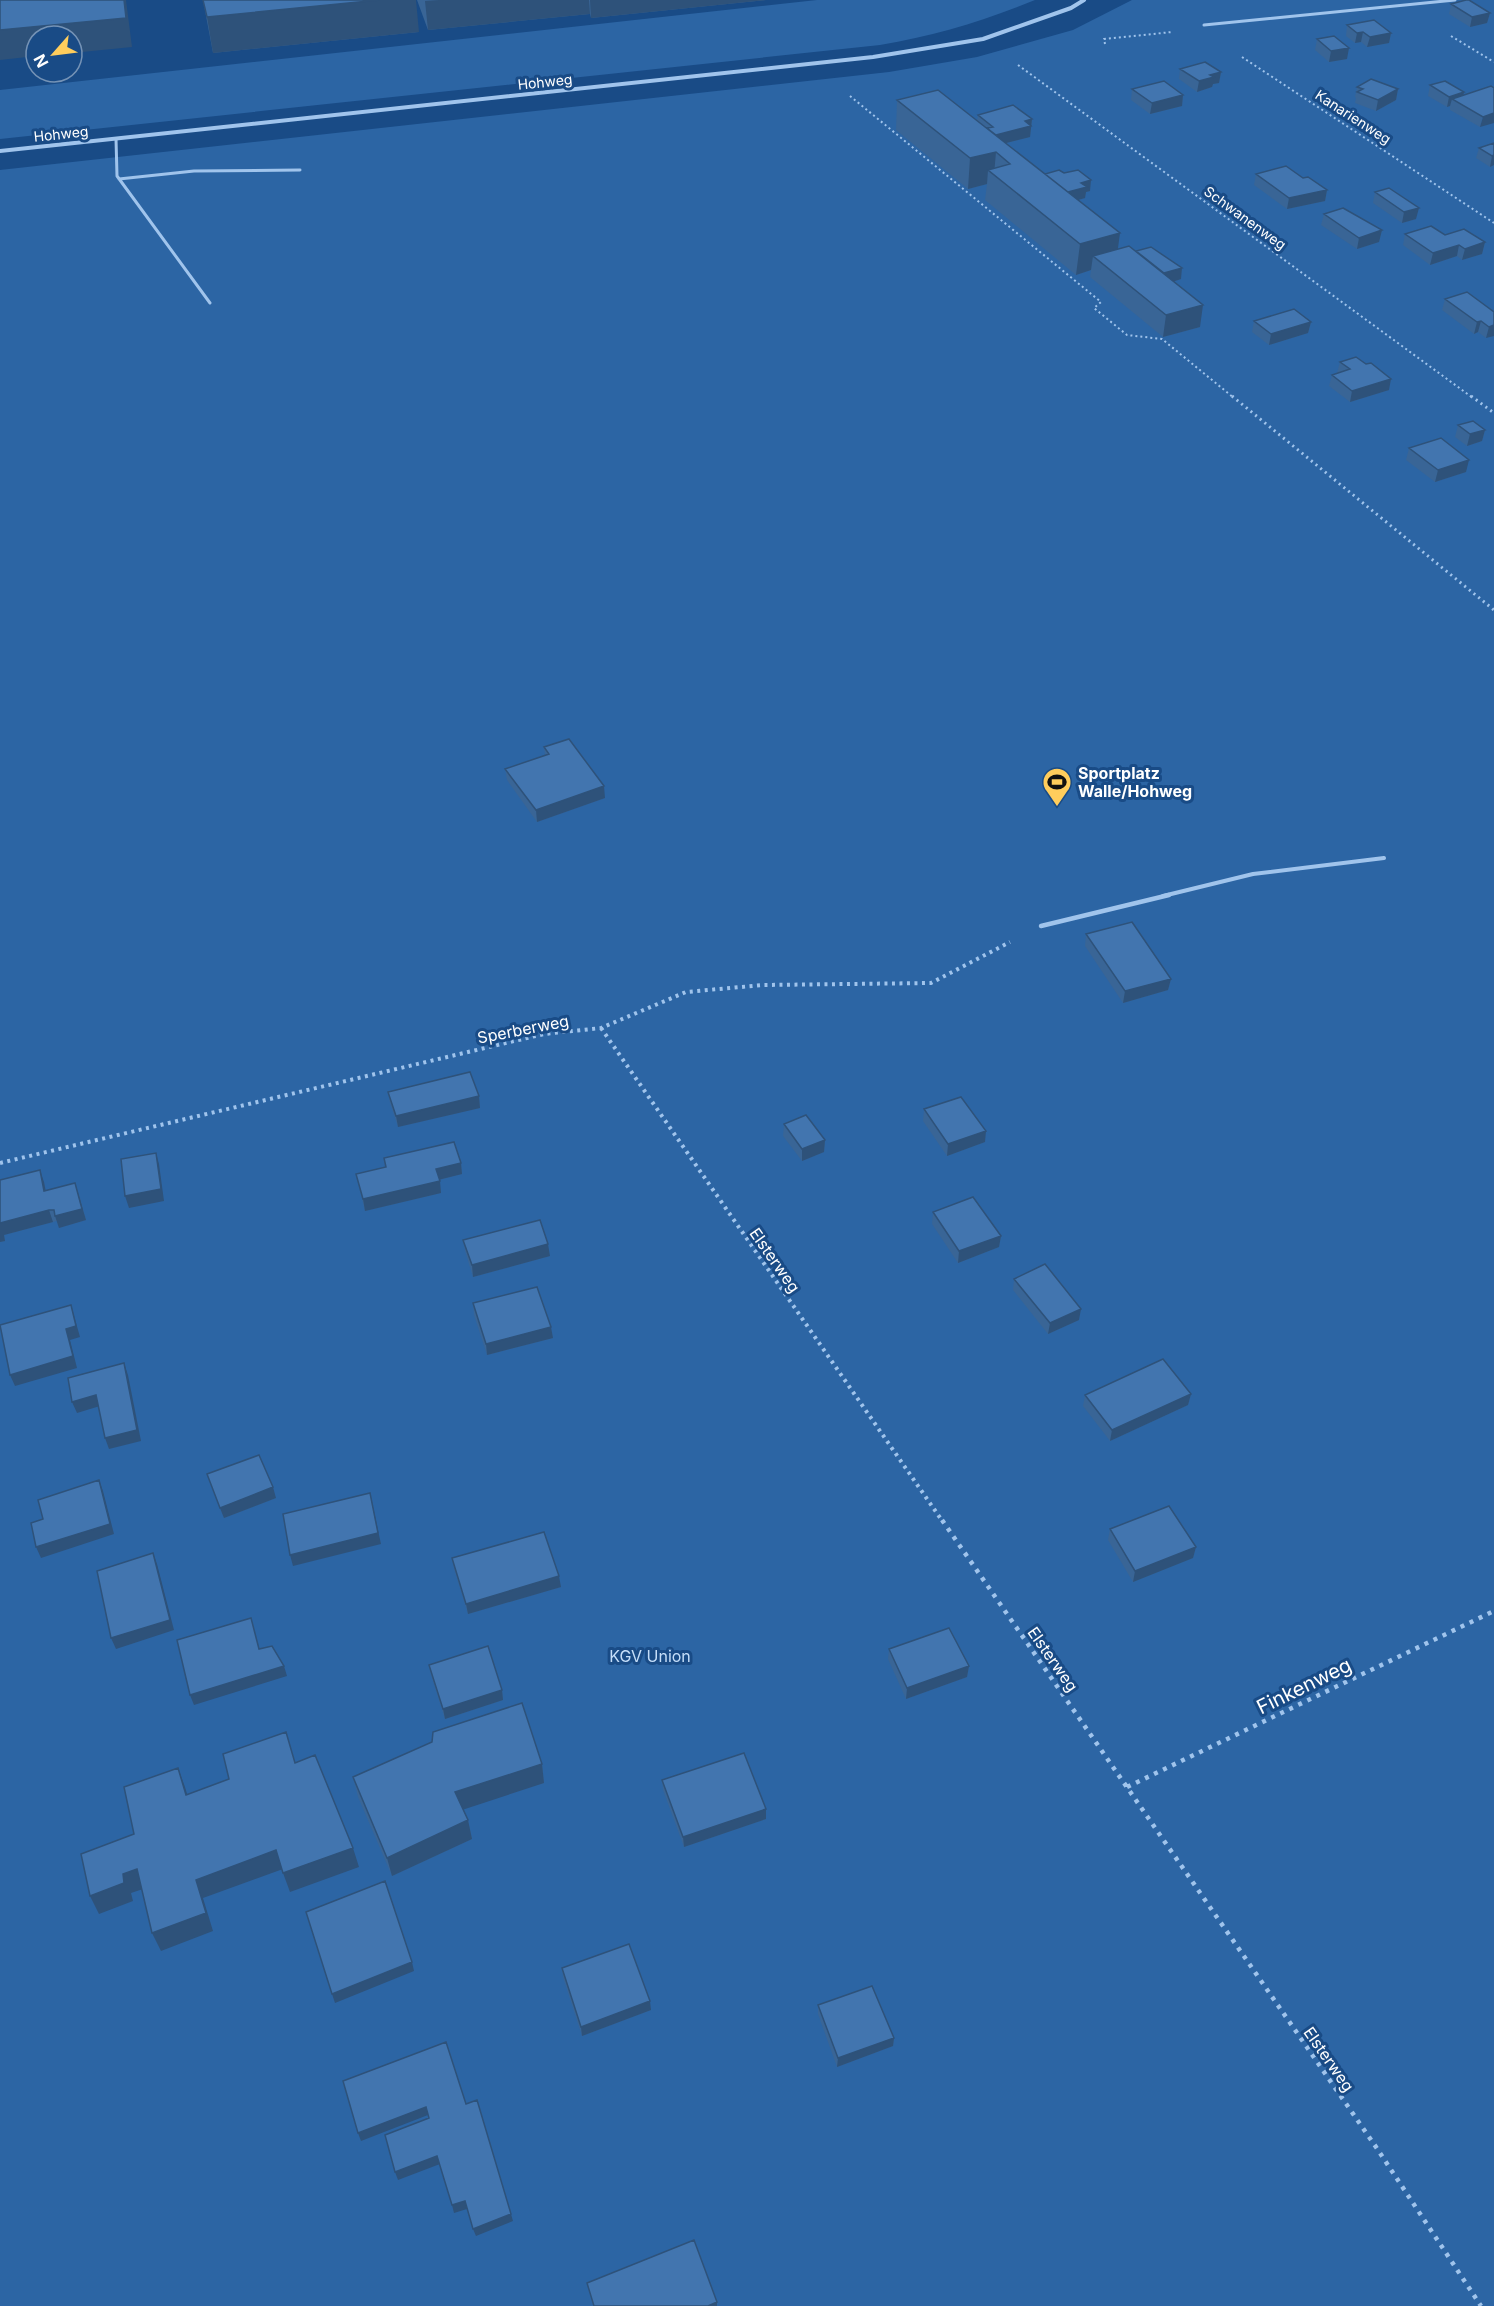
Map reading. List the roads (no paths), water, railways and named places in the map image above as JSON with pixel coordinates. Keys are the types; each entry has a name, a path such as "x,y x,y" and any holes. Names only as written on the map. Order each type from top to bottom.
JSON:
{"street":[{"name":"Hohweg","path":"0,151 873,57 983,39 1071,8 1084,0"}],"lane":[{"path":"1204,26 1455,0"},
{"path":"116,139 117,176 210,303"},
{"path":"119,179 194,171 300,170"},
{"path":"1041,926 1253,874 1384,858"}],"place":[{"name":"Sportplatz Walle/Hohweg","path":"1057,808"}],"park label":[{"name":"KGV Union","path":"650,1656"}]}
